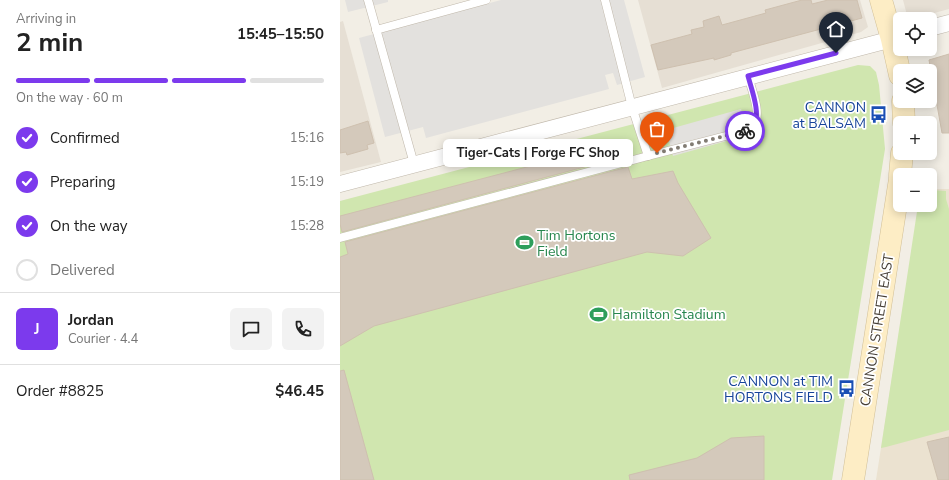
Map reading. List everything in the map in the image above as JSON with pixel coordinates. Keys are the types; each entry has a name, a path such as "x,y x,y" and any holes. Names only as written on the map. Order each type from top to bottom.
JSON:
{"main road":[{"path":"880,0 893,31"},
{"name":"CANNON STREET EAST","path":"854,480 895,212"}],"street":[{"path":"937,26 949,23"},
{"path":"340,184 893,39"}],"lane":[{"path":"368,0 414,164"},
{"path":"376,30 486,0"},
{"path":"605,0 632,107 648,156"},
{"path":"340,238 745,131 754,126 757,118 756,107 748,76"}],"shaded area":[{"path":"345,0 388,0 388,2 348,12"},
{"path":"501,0 624,0 645,77 617,85 613,73 605,75 609,89 426,138 423,127 385,137 359,38"},
{"path":"638,0 860,0 868,27 861,32 662,88"},
{"path":"903,0 949,0 949,9 937,12 906,12"},
{"path":"343,21 381,162 340,172 340,22"},
{"path":"741,109 748,135 673,156 666,130"},
{"path":"937,189 949,189 949,480 876,480 918,212 937,212"}],"green space":[{"name":"Hamilton Stadium","path":"858,65 870,66 876,72 879,85 885,149 832,480 340,480 340,201"},
{"path":"937,190 946,191 946,199 949,209 949,430 881,448 917,212 937,212"}],"building":[{"path":"802,0 811,0 812,4 828,0 857,0 862,18 731,53 731,55 714,60 714,58 658,70 651,45 692,34 691,30 704,27 703,21 719,16 722,25 766,13 765,10"},
{"path":"949,54 949,133 942,133 937,105 937,64 930,64 929,60"},
{"path":"368,121 374,143 367,145 368,149 347,155 346,152 340,153 340,130"},
{"path":"622,142 625,156 342,232 340,216"},
{"name":"Tim Hortons Field","path":"628,167 632,179 673,171 678,183 711,238 683,256 647,252 374,326 340,346 340,257 348,254 345,242"},
{"path":"344,370 374,480 340,480 340,371"},
{"path":"764,436 764,480 630,480 629,475 697,458 731,438"},
{"path":"949,437 949,480 938,480 927,442"}],"way so far":[{"path":"657,153 745,131"}],"place":[{"name":"CANNON at BALSAM","path":"879,115"},
{"name":"Tiger-Cats | Forge FC Shop","path":"657,153"},
{"name":"Tim Hortons Field","path":"524,243"},
{"name":"Hamilton Stadium","path":"599,314"},
{"name":"CANNON at TIM HORTONS FIELD","path":"846,389"}],"route":[{"path":"745,131 754,126 757,118 756,107 748,76 836,53"}]}
